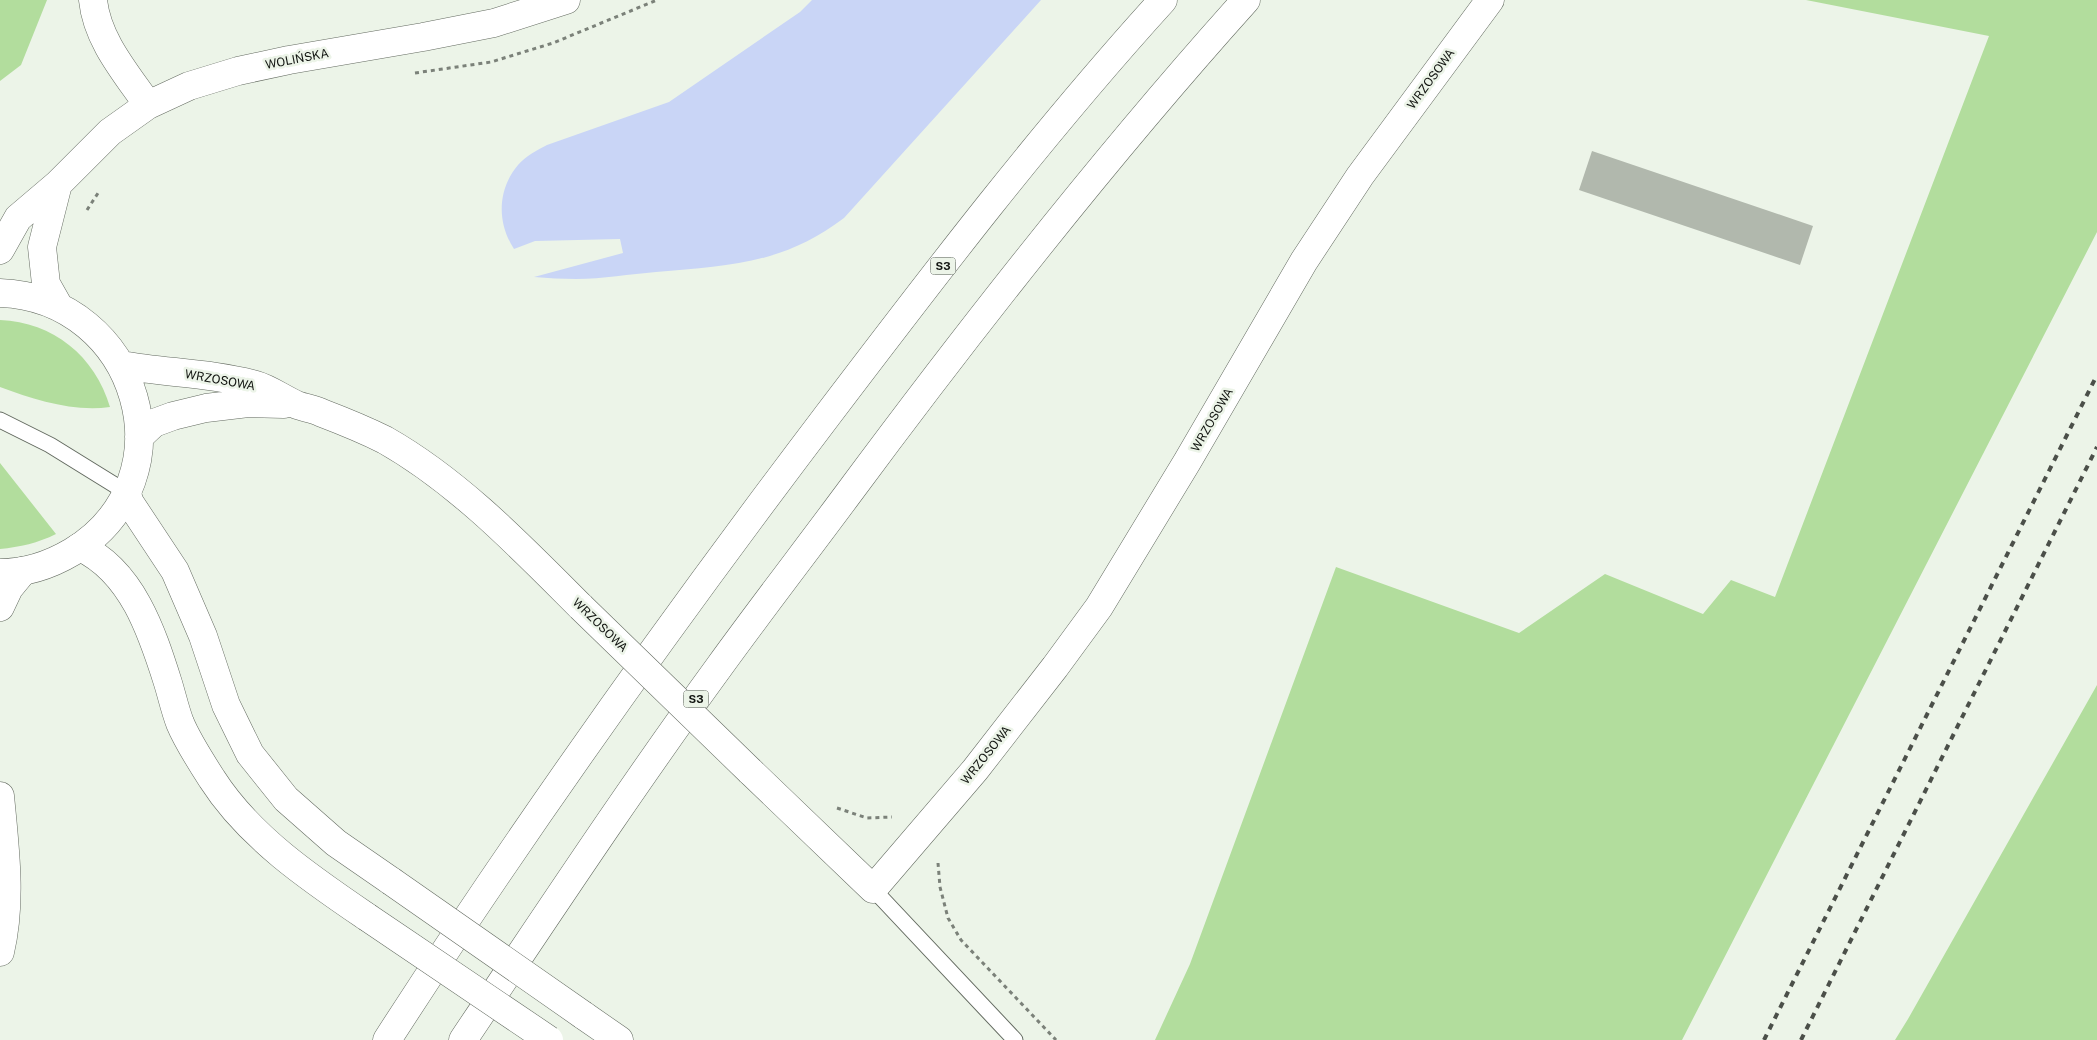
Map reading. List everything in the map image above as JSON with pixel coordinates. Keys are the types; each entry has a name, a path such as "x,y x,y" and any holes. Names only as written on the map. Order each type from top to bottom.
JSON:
{"main road":[{"path":"93,0 94,12 104,37 148,105"},
{"name":"WOLIŃSKA","path":"0,250 18,218 58,184 110,132 148,105 188,86 238,71 494,23 566,0"},
{"name":"S3","path":"387,1040 533,822 734,540 888,336 1019,170 1126,41 1163,0"},
{"name":"S3","path":"463,1040 582,862 718,668 942,368 1066,210 1173,81 1246,0"},
{"name":"WRZOSOWA","path":"121,365 151,371 201,374 258,386 384,440 432,472 505,533 872,889 975,770 1055,667 1098,607 1188,462 1304,261 1360,176 1490,0"},
{"path":"58,184 42,247 46,284 59,307"},
{"path":"0,293 21,295 59,307 94,331 109,347 121,365 136,403 139,437 137,459 126,492 109,519 80,547 53,562 12,572 9,588 0,607"},
{"name":"WRZOSOWA","path":"139,437 154,423 206,408 248,403 309,409"},
{"path":"126,492 130,503 175,571 203,636 226,704 250,754 286,799 336,842 619,1040"},
{"path":"80,547 104,561 121,580 136,603 150,630 180,723 213,780 254,831 309,877 549,1040"},
{"path":"0,796 7,861 6,930 0,952"}],"lane":[{"path":"0,420 50,445 126,492"},
{"path":"872,889 1015,1040"}],"path":[{"path":"406,74 492,62 553,43 657,0"},
{"path":"86,213 88,206 105,184"}],"green space":[{"path":"0,0 47,0 21,65 0,81"},
{"path":"1806,0 2097,0 2097,232 1682,1040 1155,1040 1190,964 1336,567 1519,633 1605,574 1703,614 1731,580 1775,597 1989,36"},
{"path":"0,320 19,322 37,327 69,345 94,372 110,407 82,408 54,404 0,387"},
{"path":"0,463 56,534 29,544 0,549"},
{"path":"2097,685 2097,1040 1895,1040 1908,1019"}],"water":[{"path":"812,0 1041,0 844,218 821,233 777,254 708,268 596,278 534,277 623,253 620,239 535,241 514,249 504,228 502,207 506,185 521,162 547,145 669,102 800,12"}],"building":[{"path":"1592,151 1813,226 1800,265 1579,190"}],"railway":[{"path":"1764,1040 2097,375"},
{"path":"1801,1040 2097,447"}]}
